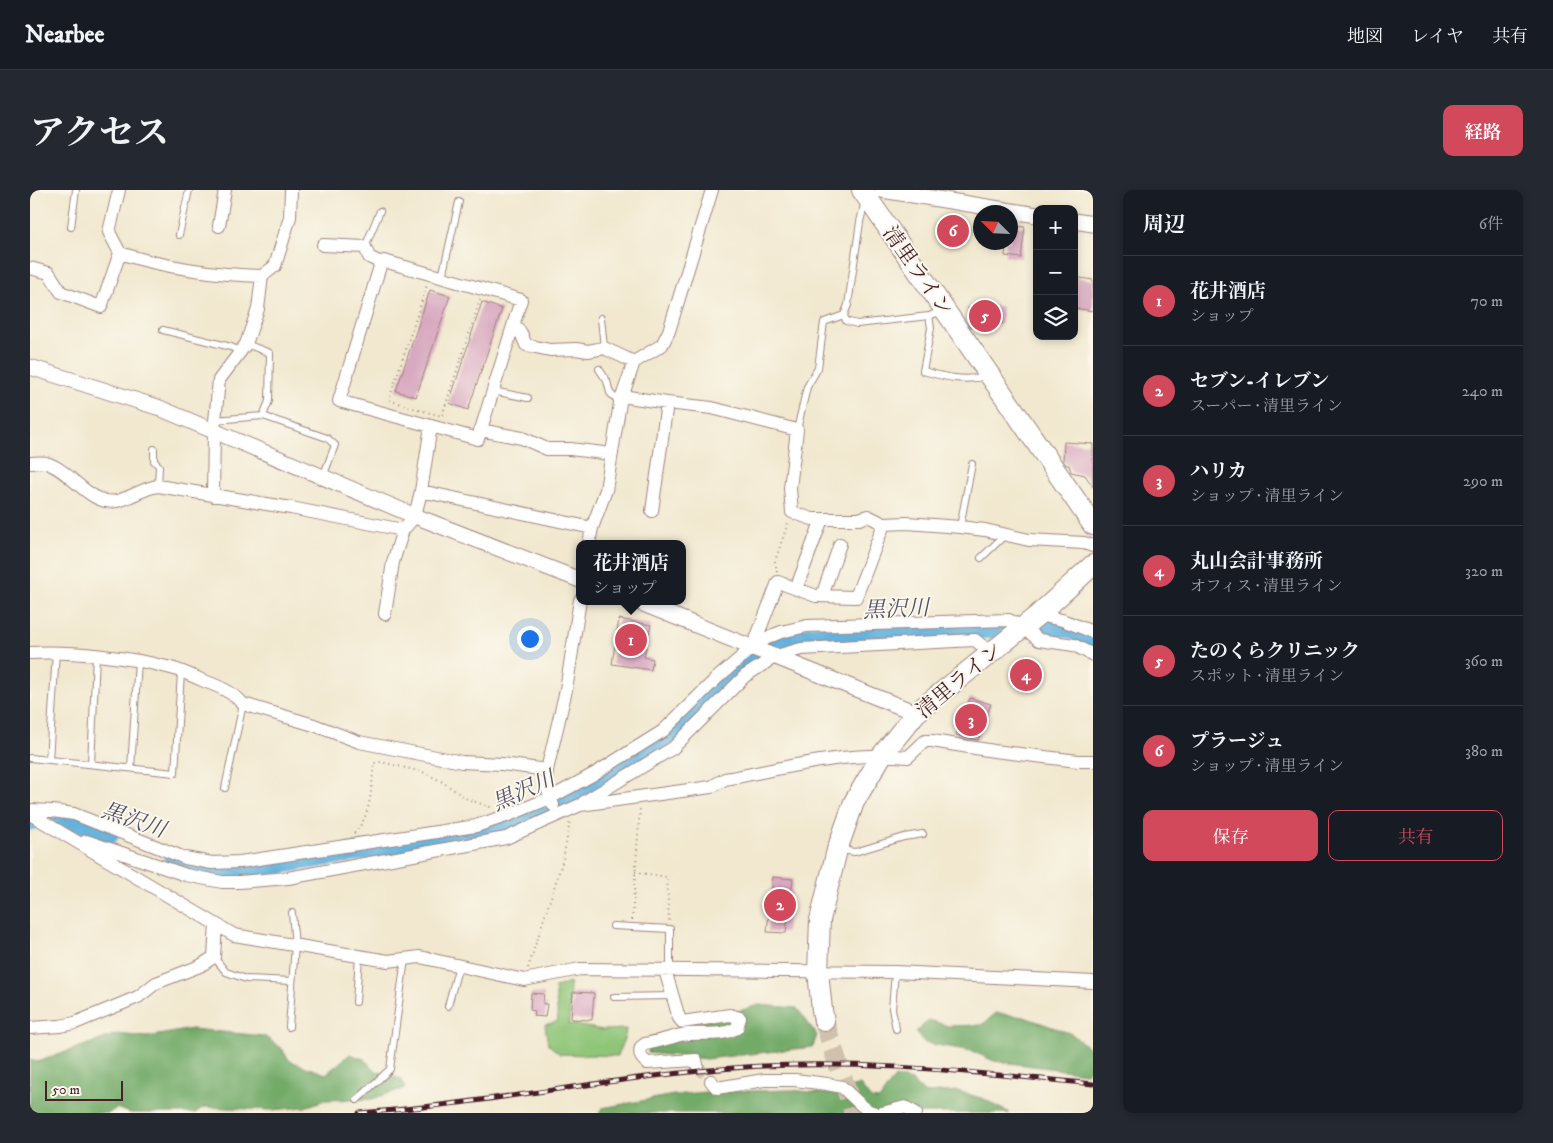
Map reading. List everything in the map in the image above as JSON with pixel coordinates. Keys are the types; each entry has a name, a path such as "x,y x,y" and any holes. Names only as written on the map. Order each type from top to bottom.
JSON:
{"highway":[{"name":"清里ライン","path":"870,192 937,313 990,375 1093,525"},
{"name":"清里ライン","path":"824,1021 818,972 820,920 837,850 854,802 882,755 916,713 991,654 1093,565"}],"street":[{"path":"119,190 109,232 120,253 141,260 233,275 262,276 275,266 290,217 291,190"},
{"path":"219,226 225,190"},
{"path":"590,540 592,528 606,490 621,399 634,362 662,345 669,331 712,190"},
{"path":"870,192 1033,214"},
{"path":"1078,222 1093,224"},
{"path":"323,245 365,247 369,257 382,263 384,261 521,300 478,439 431,426 417,416 339,401 382,263"},
{"path":"30,268 49,273 61,292 102,307 120,253"},
{"path":"213,496 215,425 219,380 243,348 258,309 262,276"},
{"path":"514,324 521,333 526,345 550,350 576,349 588,351 604,348 634,362"},
{"path":"30,367 215,425 323,477 415,516 576,578"},
{"path":"621,399 712,408 798,430 790,488 792,512 812,519 859,519 868,516 884,524 907,523 960,527 1029,540 1084,543 1093,546"},
{"path":"652,511 667,403"},
{"path":"385,614 393,562 403,530 415,516 421,491 431,426"},
{"path":"480,430 522,438 547,449 570,449 612,454"},
{"path":"30,463 47,464 89,493 103,500 117,501 150,487 158,486 291,508 403,530"},
{"path":"421,491 592,528"},
{"path":"796,589 822,519"},
{"path":"753,647 778,582 816,596 856,596 884,524"},
{"path":"822,596 840,544"},
{"path":"561,806 546,785 566,690 579,605"},
{"path":"646,605 916,713"},
{"path":"561,806 628,753 699,709 776,656 802,649 884,635 1009,620 1062,620 1093,632"},
{"path":"1030,621 1039,640 1074,645 1093,655"},
{"path":"30,812 52,811 74,814 185,858 212,863 240,862 339,847 506,838 561,806 638,769 673,748 717,678 769,636 808,626 884,635 975,640 991,654"},
{"path":"30,653 56,652 138,661 181,672 218,687 238,698 243,704 314,725 358,742 462,762 502,764 548,770"},
{"path":"72,838 89,841 186,875 222,882 240,882 288,878 426,842 509,815 561,806 640,798 711,787 725,779 838,758 882,755 908,757 925,741 1078,761 1093,761"},
{"path":"628,753 638,769"},
{"path":"30,812 234,935 388,961 420,957 524,980 580,969 895,972 1093,982"},
{"path":"30,1028 75,1023 138,997 156,983 200,966 214,957 216,924"},
{"path":"668,970 672,996 682,1022 730,1015 740,1018 736,1028 731,1031 719,1034 681,1035 645,1044 639,1052 641,1058 647,1063 696,1060 697,1065"},
{"path":"711,1081 717,1088 764,1080 788,1080 842,1087 861,1105 875,1113"},
{"path":"882,1113 905,1107 916,1113"}],"lane":[{"path":"71,227 76,190"},
{"path":"179,235 189,190"},
{"path":"870,192 860,222 848,305 844,315 846,321 857,324 937,313 931,328 923,371 954,379 968,380 990,375"},
{"path":"436,276 459,202"},
{"path":"365,247 380,211"},
{"path":"798,430 807,388 818,368 824,322 844,315"},
{"path":"601,318 604,348"},
{"path":"163,330 270,353 269,401 263,416"},
{"path":"599,369 607,381 610,393 621,399"},
{"path":"492,391 528,398"},
{"path":"215,425 263,416 328,438 335,445 323,477"},
{"path":"154,449 154,461 158,466 158,486"},
{"path":"960,527 972,464"},
{"path":"981,558 1005,534"},
{"path":"49,760 56,652"},
{"path":"91,764 96,656"},
{"path":"131,768 138,661"},
{"path":"30,758 175,773 181,672"},
{"path":"225,788 243,704"},
{"path":"837,850 855,852 904,837 923,834"},
{"path":"288,1027 295,945 292,913"},
{"path":"614,926 670,929 668,970"},
{"path":"356,1002 359,956"},
{"path":"214,957 226,972 246,979 292,982"},
{"path":"357,1100 390,1069 405,959"},
{"path":"448,1006 459,965"},
{"path":"895,972 892,1009 896,1029"},
{"path":"614,997 672,996"}],"path":[{"path":"436,276 389,400 417,416 442,416 484,290"},
{"path":"778,582 775,561 792,512"},
{"path":"339,847 364,822 374,763 381,762 424,772 467,799 509,815"},
{"path":"631,927 640,798"},
{"path":"524,980 563,860 570,827 561,806"},
{"path":"635,872 667,877 670,929"}],"green space":[{"path":"570,983 569,1024 603,1030 626,1029 617,1056 560,1054 548,1044 545,1025 558,1021 555,987"},
{"path":"759,1005 797,1008 817,1035 813,1047 706,1059 648,1053 650,1037"},
{"path":"996,1013 1024,1017 1072,1034 1090,1049 1093,1055 1093,1066 1086,1073 994,1061 972,1051 925,1043 916,1032 929,1020 948,1026 982,1025"},
{"path":"192,1029 264,1036 281,1048 290,1061 326,1074 350,1054 364,1059 376,1071 401,1079 405,1088 372,1099 325,1100 305,1107 272,1110 204,1107 195,1113 131,1113 116,1108 109,1113 30,1113 30,1060 37,1062 117,1034 147,1037"},
{"path":"895,1077 912,1081 924,1093 958,1091 984,1099 1010,1113 599,1113 602,1108 674,1095 705,1092 791,1090 829,1094 860,1085 871,1099 879,1100"}],"building":[{"path":"945,222 969,227 966,240 943,235"},
{"path":"1018,227 1025,227 1021,258 1005,256 1005,250 1018,250"},
{"path":"1078,278 1093,280 1093,311 1078,309"},
{"path":"430,290 450,296 416,397 396,391"},
{"path":"482,302 502,309 468,410 449,403"},
{"path":"1002,306 1002,324 971,327 969,324 968,308"},
{"path":"1064,442 1093,444 1093,487 1085,475 1071,472 1069,465 1066,465 1063,460"},
{"path":"619,619 651,625 644,657 653,659 651,670 612,664"},
{"path":"970,698 991,704 978,740 956,735"},
{"path":"773,877 793,879 786,933 767,932"},
{"path":"573,992 594,993 592,1020 571,1019"},
{"path":"531,993 544,994 543,1004 547,1004 545,1017 534,1016 535,1011 530,1010"}],"waterway":[{"name":"黒沢川","path":"1048,626 1070,629 1093,640"},
{"name":"黒沢川","path":"173,859 210,870 239,871 504,828 544,810 589,786 647,751 676,731 745,664 784,640 819,634 997,629"},
{"name":"黒沢川","path":"30,821 56,816 110,834"}],"tunnel":[{"path":"824,1021 854,1113"},
{"path":"697,1065 711,1081"}],"railway":[{"path":"359,1113 456,1103 697,1071 789,1065 920,1068 1093,1084"}],"place":[{"name":"プラージュ","path":"953,231"},
{"name":"たのくらクリニック","path":"985,316"},
{"name":"花井酒店","path":"631,640"},
{"name":"丸山会計事務所","path":"1026,675"},
{"name":"ハリカ","path":"971,720"},
{"name":"セブン-イレブン","path":"780,905"}]}
